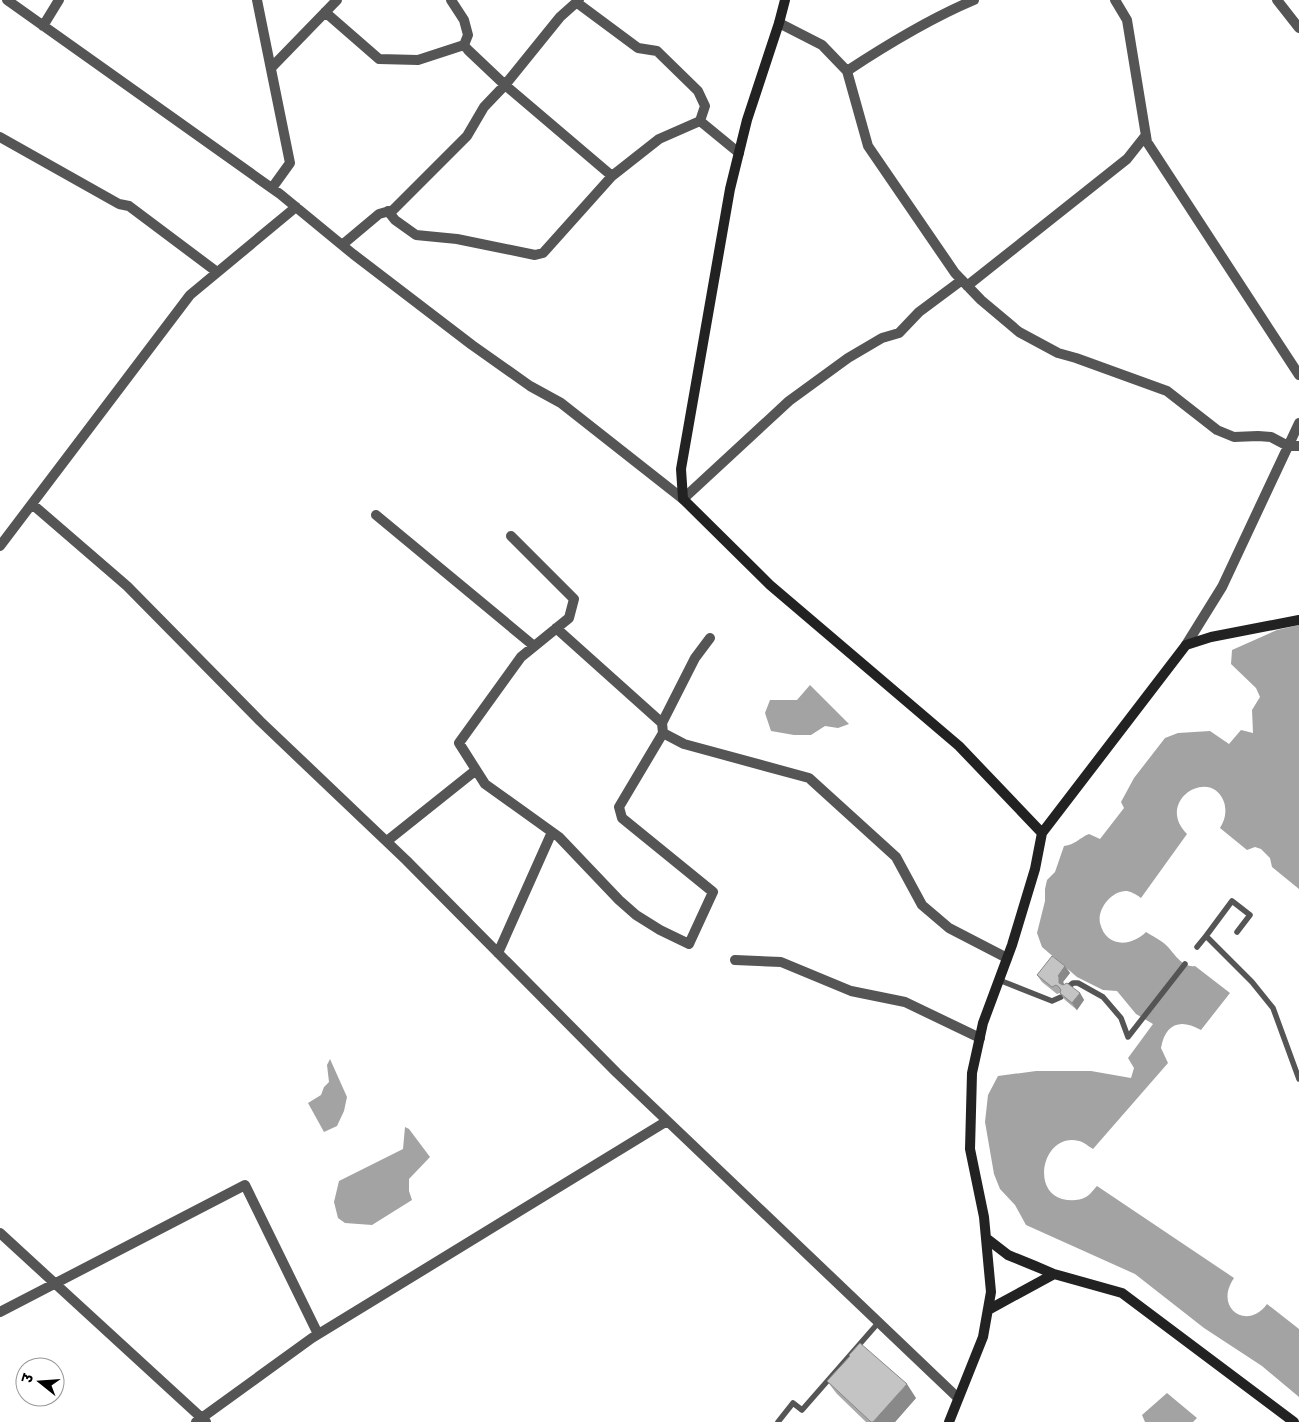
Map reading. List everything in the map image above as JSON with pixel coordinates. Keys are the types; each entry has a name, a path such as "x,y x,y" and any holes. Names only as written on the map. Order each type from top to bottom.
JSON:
{"main road":[{"path":"785,0 747,120 730,189 681,469 683,499 770,585 959,746 1042,833"},
{"path":"949,1422 983,1337 991,1292 984,1217 970,1150 972,1073 983,1023 1007,958 1035,869 1042,833 1186,645 1212,637 1299,620"},
{"path":"986,1238 1008,1255 1054,1274 1122,1293 1294,1422"},
{"path":"988,1310 1054,1274"}],"street":[{"path":"7,0 272,188 342,245 479,350 530,386 561,403 683,499 789,401 848,358 882,338 898,333 919,312 965,283 1127,159 1146,135"},
{"path":"43,26 59,0"},
{"path":"258,0 290,163 272,188"},
{"path":"271,68 337,0"},
{"path":"451,0 464,20 468,35 464,45"},
{"path":"947,12 948,0"},
{"path":"847,71 882,48 947,12 974,0"},
{"path":"1114,0 1127,20 1147,142 1299,375"},
{"path":"1277,0 1299,28"},
{"path":"342,245 379,214 388,211 393,210 467,136 484,107 505,85 560,17 578,1 638,48 657,51 698,91 705,106 700,121 660,139 612,176 543,253 535,256 457,238 416,235 395,220 388,211"},
{"path":"325,12 379,59 418,60 464,45"},
{"path":"779,23 822,45 847,71 868,146 955,273 981,300 1019,332 1058,353 1167,391 1217,430 1234,437 1258,436 1271,438 1294,446"},
{"path":"464,45 505,85 612,176"},
{"path":"700,121 739,153"},
{"path":"0,137 119,204 129,206 218,272"},
{"path":"0,546 190,295 296,207"},
{"path":"1186,645 1222,587 1294,446 1299,423"},
{"path":"32,504 127,586 260,722 386,841 617,1073 958,1398"},
{"path":"376,515 534,646"},
{"path":"512,536 574,599 568,618 521,657 459,744 485,784 559,836 619,900 636,915 660,930 689,944 713,892 622,818 619,807 663,728 695,658 710,638"},
{"path":"556,628 663,728 684,744 808,778 896,857 922,904 949,928 1007,958"},
{"path":"386,841 476,770"},
{"path":"498,953 552,832"},
{"path":"734,960 781,962 851,991 905,1002 980,1038"},
{"path":"0,1233 201,1421 318,1334 668,1121"},
{"path":"0,1312 245,1185 318,1334"}],"lane":[{"path":"1197,947 1232,901 1250,915 1237,932"},
{"path":"1206,936 1252,982 1273,1008 1299,1079"},
{"path":"1068,987 1073,983 1078,983 1102,997 1121,1018 1128,1038 1183,966"},
{"path":"999,980 1052,1001 1061,997"},
{"path":"778,1422 793,1403 802,1410 879,1322"}],"shaded area":[{"path":"1299,625 1299,889 1272,867 1270,858 1261,849 1255,847 1247,850 1220,828 1224,819 1225,809 1224,802 1217,792 1208,787 1188,792 1181,800 1177,810 1179,822 1187,834 1141,898 1127,891 1111,897 1103,906 1100,923 1103,931 1113,941 1126,942 1140,937 1146,932 1165,944 1186,965 1195,966 1230,993 1201,1030 1186,1024 1180,1024 1166,1033 1161,1048 1168,1063 1093,1149 1079,1141 1067,1141 1057,1145 1045,1163 1044,1174 1046,1185 1052,1194 1062,1199 1074,1200 1083,1198 1089,1195 1097,1186 1234,1278 1229,1289 1228,1299 1230,1307 1236,1313 1243,1316 1251,1316 1259,1312 1267,1304 1299,1329 1299,1397 1262,1366 1204,1328 1135,1274 1026,1225 1015,1205 1000,1189 994,1174 985,1122 988,1095 998,1076 1036,1071 1091,1071 1131,1078 1134,1068 1128,1058 1153,1024 1136,1014 1117,991 1103,990 1077,977 1042,947 1037,933 1045,901 1047,880 1055,872 1064,846 1089,834 1100,839 1124,808 1121,802 1134,778 1165,738 1178,733 1210,731 1229,744 1241,730 1253,733 1252,710 1260,697 1256,688 1231,664 1232,650 1277,630"},
{"path":"810,685 849,724 838,728 825,726 811,735 794,735 771,731 765,713 770,700 797,700"},
{"path":"330,1059 347,1097 344,1111 337,1126 324,1132 308,1103 321,1095 324,1087 329,1082 327,1065"},
{"path":"405,1127 409,1129 430,1157 409,1179 409,1191 412,1200 372,1225 345,1223 338,1218 334,1202 339,1181 403,1149"},
{"path":"1167,1393 1197,1418 1193,1422 1145,1422 1142,1415"}],"building":[{"path":"1052,956 1065,966 1058,976 1059,983 1063,985 1067,983 1080,993 1072,1003 1060,993 1059,987 1056,985 1052,987 1037,975"},
{"path":"860,1343 907,1384 873,1422 827,1381"}]}
